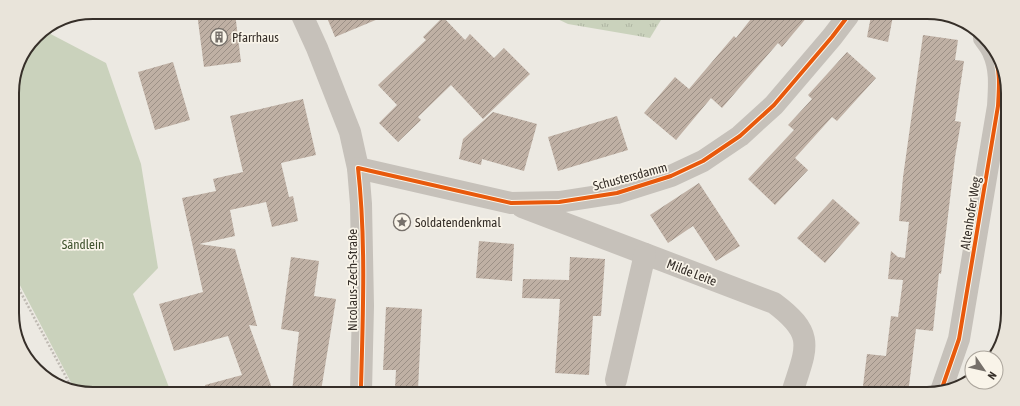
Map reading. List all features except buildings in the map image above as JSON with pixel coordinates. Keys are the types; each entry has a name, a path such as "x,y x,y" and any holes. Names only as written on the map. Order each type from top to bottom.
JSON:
{"street":[{"name":"Nicolaus-Zech-Straße","path":"304,19 317,48 350,132 358,168 361,204 363,306 360,387"},
{"name":"Schustersdamm","path":"358,168 511,203 560,202 617,193 671,176 703,161 740,136 774,105 832,38 846,19"},
{"name":"Altenhofer Weg","path":"943,386 959,339 998,106 999,77"},
{"name":"Milde Leite","path":"511,203 774,303 790,314 804,334 805,352 794,387"},
{"path":"616,380 645,254"}],"path":[{"path":"19,289 69,383"}],"green space":[{"path":"558,19 662,19 650,38 568,24"},
{"name":"Sändlein","path":"49,33 106,63 141,164 158,268 133,294 169,387 93,387 72,384 19,283 20,78 31,52 37,44"}],"cycle path":[{"path":"361,387 363,249 361,195 358,168 511,203 559,202 617,193 671,176 703,161 740,136 774,105 846,19"},
{"path":"943,386 959,339 998,106 999,78"}],"place":[{"name":"Pfarrhaus","path":"219,37"},
{"name":"Soldatendenkmal","path":"402,222"}]}
